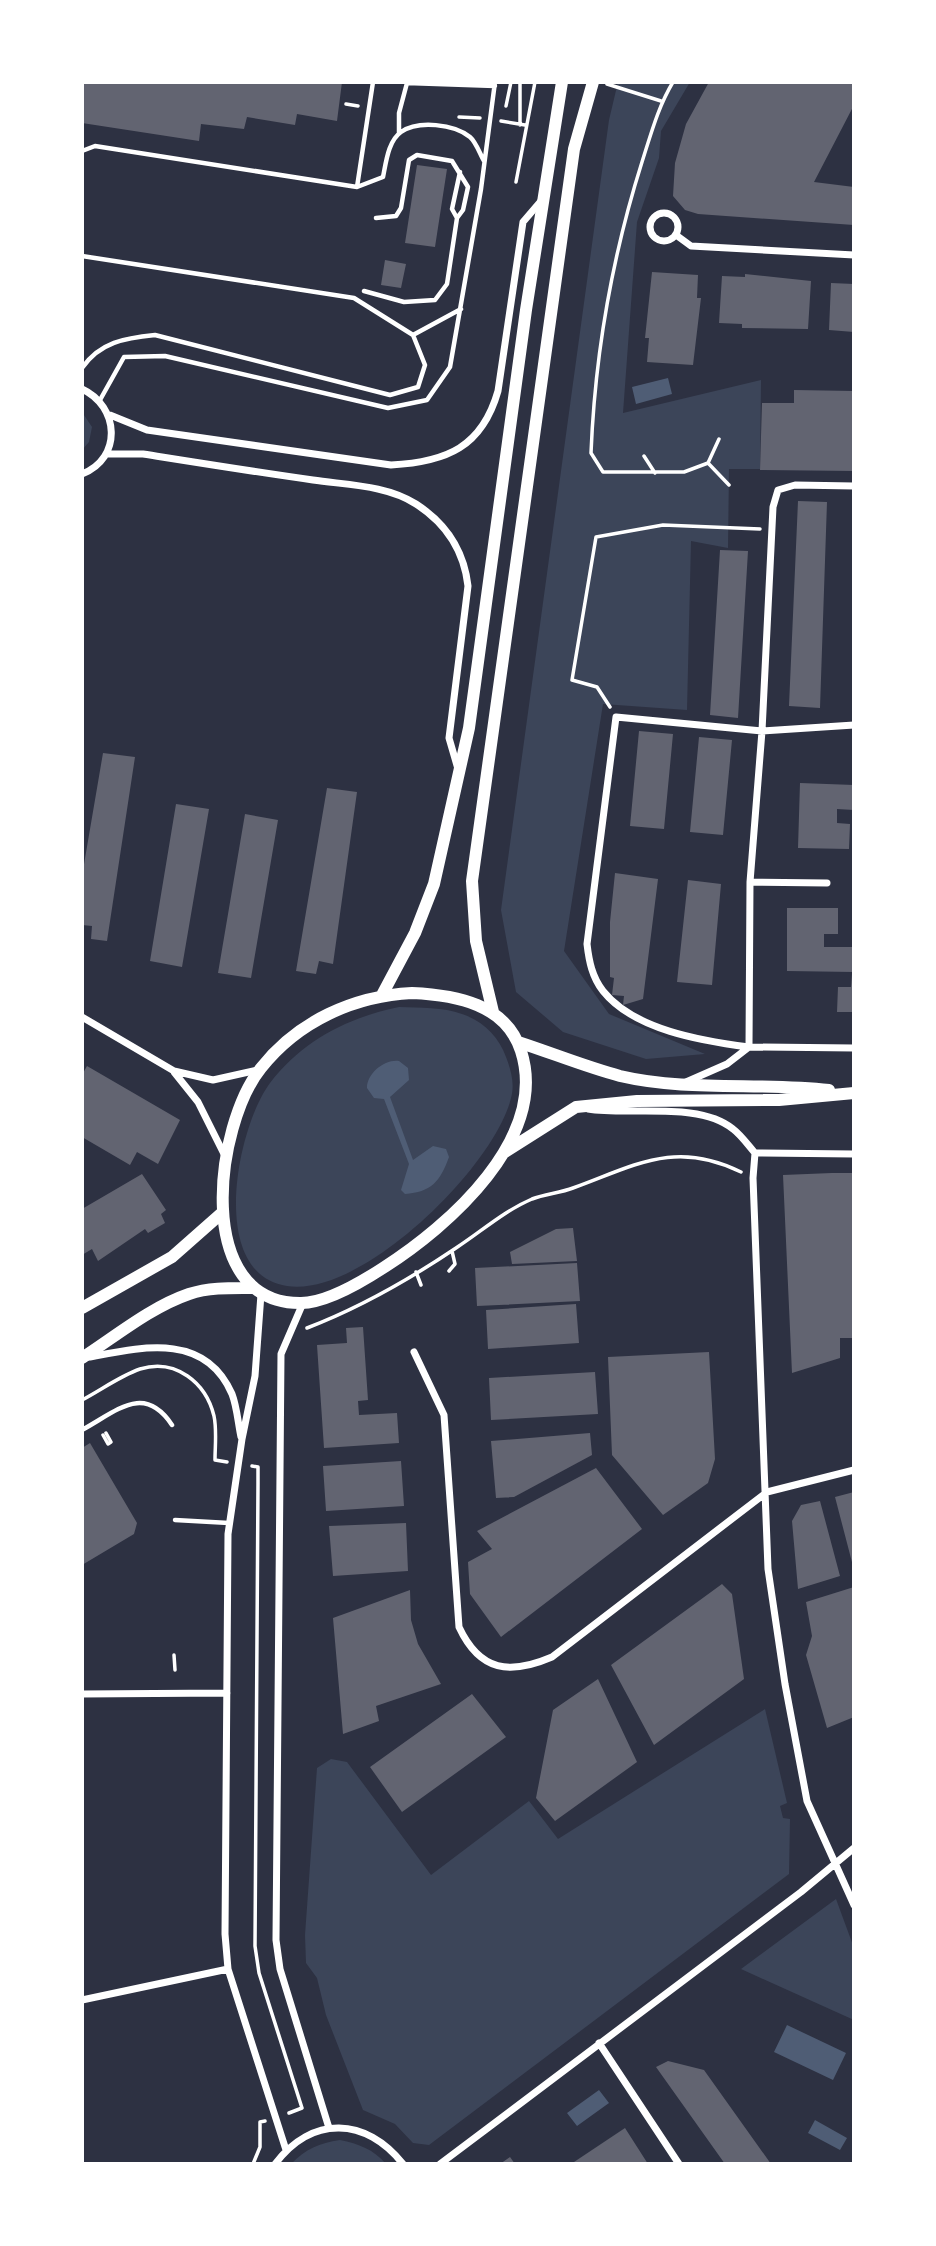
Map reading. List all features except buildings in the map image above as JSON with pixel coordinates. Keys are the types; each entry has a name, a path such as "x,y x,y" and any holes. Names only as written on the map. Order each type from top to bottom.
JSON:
{"main road":[{"path":"382,995 415,933 434,884 460,775 562,82"},
{"path":"82,1358 151,1313 190,1294 223,1288 257,1291 303,1303 355,1286 412,1249 465,1201 505,1152 526,1101 527,1069 518,1042 493,1012 476,942 471,881 574,149 593,82"},
{"path":"257,1291 237,1263 226,1238 223,1212 225,1156 237,1113 259,1070 310,1023 348,1005 382,995 441,994 493,1012"},
{"path":"518,1042 621,1076 682,1084 779,1084 854,1093"},
{"path":"505,1152 576,1107 637,1101 779,1100 854,1093"},
{"path":"82,1308 172,1257 223,1212"}],"street":[{"path":"110,415 147,430 391,465 418,464 447,456 480,431 493,410 523,222 544,198"},
{"path":"676,235 691,246 854,255"},
{"path":"82,389 100,400 110,415 113,428 107,454 99,464 82,474"},
{"path":"107,454 144,454 366,486 414,503 437,521 456,544 466,562 468,586 449,738 460,775"},
{"path":"749,1047 750,882 762,731 772,529 778,490 795,485 854,486"},
{"path":"854,725 762,731 616,717 586,944 591,970 602,990 620,1007 646,1021 715,1043 749,1047 854,1048"},
{"path":"750,882 827,883"},
{"path":"82,1017 174,1071 213,1080 259,1070"},
{"path":"682,1084 727,1064 749,1047"},
{"path":"174,1071 198,1102 225,1156"},
{"path":"576,1107 610,1113 656,1111 701,1115 732,1127 755,1153 753,1178 768,1569 785,1684 807,1801 854,1905"},
{"path":"755,1153 854,1154"},
{"path":"257,1291 255,1376 229,1523 225,1934 228,1969 286,2150"},
{"path":"303,1303 281,1354 276,1940 280,1969 329,2128"},
{"path":"82,1358 142,1347 165,1346 183,1350 215,1370 232,1395 242,1439"},
{"path":"414,1352 444,1415 459,1627 468,1647 494,1665 523,1669 552,1657 767,1492 854,1470"},
{"path":"82,1694 227,1693"},
{"path":"440,2164 801,1892 854,1849"},
{"path":"82,2000 228,1969"},
{"path":"599,2043 679,2164"},
{"path":"275,2164 286,2150 306,2135 329,2128 350,2128 371,2135 389,2147 403,2164"}],"lane":[{"path":"357,187 373,82"},
{"path":"82,151 95,146 357,187 383,177 388,151 399,133 399,113 407,83 495,84 450,368 427,400 388,408 165,356 124,357 100,400"},
{"path":"399,133 414,126 443,125 470,137 484,162"},
{"path":"364,291 404,302 435,300 447,284 457,218 463,210 468,187 452,161 417,155 409,160 401,208 396,216 376,218"},
{"path":"457,218 452,209 460,171"},
{"path":"82,256 354,298 413,335 425,365 418,387 390,395 155,335 121,339 92,354 82,368"},
{"path":"413,335 461,309"},
{"path":"82,1430 131,1403 147,1402 161,1409 172,1425"},
{"path":"175,1520 229,1523"}],"path":[{"path":"516,182 522,125 520,82"},
{"path":"522,125 535,82"},
{"path":"601,82 661,102"},
{"path":"673,82 661,102 620,229 606,303 591,453 603,472 684,472 708,463 719,439"},
{"path":"502,121 522,125"},
{"path":"644,456 655,473"},
{"path":"708,463 729,485"},
{"path":"616,717 597,687 572,680 596,537 663,525 772,529"},
{"path":"302,1339 306,1329 347,1312 452,1250 494,1219 533,1199 573,1188 609,1172 655,1157 726,1165 753,1178"},
{"path":"449,1271 455,1264 452,1250"},
{"path":"416,1272 421,1285"},
{"path":"82,1400 143,1368 181,1371 190,1376 209,1398 215,1419 215,1460"},
{"path":"258,1467 255,1946 259,1973 302,2108"},
{"path":"174,1655 175,1670"}],"shaded area":[{"path":"618,82 690,82 661,131 659,158 637,222 623,413 761,380 760,469 729,469 728,548 691,541 687,710 603,704 564,951 609,1014 705,1054 646,1059 563,1032 516,992 501,910 609,120"},
{"path":"668,378 672,394 636,404 632,387"},
{"path":"82,412 92,427 89,442 82,450"},
{"path":"399,1007 455,1012 477,1021 495,1036 506,1057 512,1082 511,1098 500,1126 480,1158 453,1191 387,1250 351,1271 318,1284 287,1286 262,1276 246,1255 238,1228 236,1196 247,1132 258,1104 270,1083 283,1068 312,1043 362,1017"},
{"path":"399,1061 408,1068 409,1080 390,1097 413,1160 433,1146 446,1149 449,1157 442,1173 433,1184 422,1191 405,1194 401,1190 409,1164 384,1099 374,1098 367,1088 373,1072 388,1062"},
{"path":"765,1709 787,1803 780,1806 783,1818 790,1819 789,1874 429,2145 413,2143 395,2124 363,2110 326,2015 317,1978 306,1963 305,1935 317,1768 331,1759 347,1762 431,1875 529,1801 558,1839"},
{"path":"836,1899 854,1948 854,2020 741,1969"},
{"path":"787,2025 846,2053 833,2080 774,2052"},
{"path":"599,2090 609,2103 577,2126 567,2113"},
{"path":"815,2120 847,2138 840,2150 808,2133"},
{"path":"340,2140 365,2148 386,2164 291,2164 313,2148"}]}
